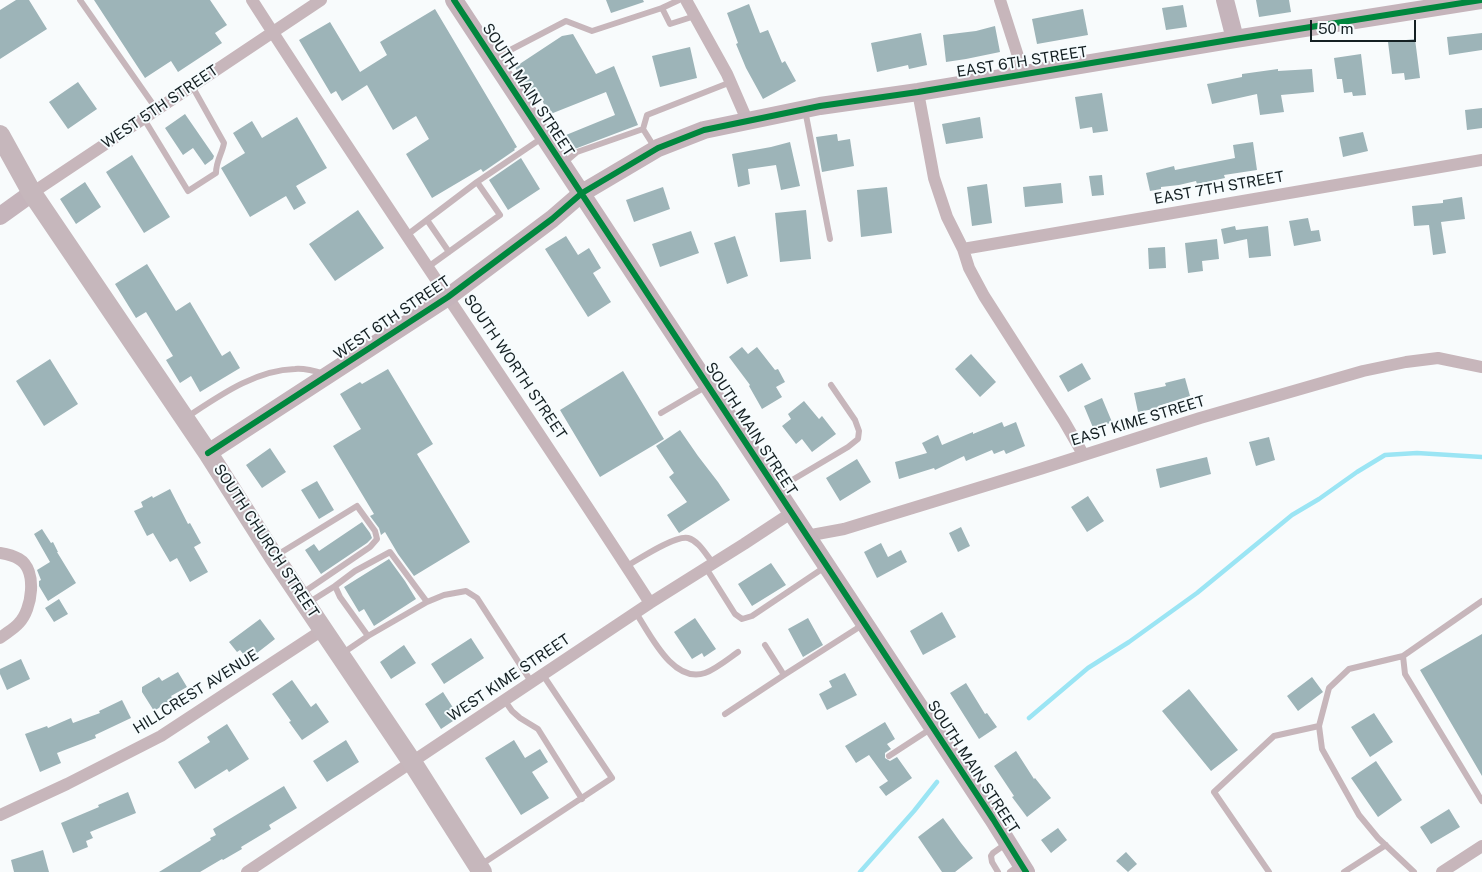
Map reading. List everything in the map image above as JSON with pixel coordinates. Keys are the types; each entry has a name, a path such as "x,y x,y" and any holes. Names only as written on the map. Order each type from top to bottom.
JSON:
{"main road":[{"name":"SOUTH CHURCH STREET","path":"0,136 32,193 208,453 274,557 412,762 480,869"},
{"path":"0,145 32,193"}],"street":[{"name":"SOUTH WORTH STREET","path":"252,0 570,479 650,603"},
{"name":"WEST 5TH STREET","path":"0,216 321,0"},
{"name":"SOUTH MAIN STREET","path":"454,0 933,727 1008,843 1019,869"},
{"path":"686,0 731,82 747,120"},
{"path":"1000,0 1024,75"},
{"path":"1225,0 1235,39"},
{"name":"EAST 6TH STREET","path":"582,193 656,150 704,130 747,120 1481,0"},
{"path":"918,92 934,178 947,216 963,249 969,268 984,296 1083,454"},
{"name":"EAST 7TH STREET","path":"963,249 1482,160"},
{"name":"WEST 6TH STREET","path":"208,453 448,297 552,219 582,193"},
{"name":"EAST KIME STREET","path":"806,536 844,529 1200,418 1363,370 1438,358 1482,367"},
{"name":"WEST KIME STREET","path":"246,872 650,603 791,513"},
{"path":"0,553 20,559 29,572 31,592 29,605 20,623 0,638"},
{"name":"HILLCREST AVENUE","path":"0,814 67,784 161,736 324,629"},
{"path":"1442,872 1482,846"}],"lane":[{"path":"80,0 157,110"},
{"path":"492,59 566,21 592,31 662,8 679,0"},
{"path":"662,8 670,24 695,16"},
{"path":"656,150 643,129 647,115 731,82"},
{"path":"144,119 188,191 216,173 216,163 222,153 224,143 192,86"},
{"path":"805,109 830,239"},
{"path":"562,164 577,152 643,129"},
{"path":"407,235 477,182 544,137"},
{"path":"428,267 500,215 477,182"},
{"path":"427,220 449,252"},
{"path":"184,419 251,379 294,368 307,369 329,375"},
{"path":"661,414 708,385"},
{"path":"776,489 848,447 858,439 860,431 855,420 831,385"},
{"path":"274,557 357,506 375,531 377,539 370,546 303,599"},
{"path":"627,566 676,539 687,538 697,543 735,614 742,619 752,616 827,566"},
{"path":"303,599 335,586 355,571 390,552 427,602"},
{"path":"335,586 340,597 368,636"},
{"path":"340,655 368,636 427,602 444,595 466,591 477,598 532,683"},
{"path":"1414,872 1359,815 1322,750 1319,726 1329,688 1349,669 1403,656 1482,601"},
{"path":"636,613 666,658 684,672 703,674 738,652"},
{"path":"725,714 865,624"},
{"path":"765,645 784,675"},
{"path":"1403,656 1405,674 1482,801"},
{"path":"480,869 612,778 543,675"},
{"path":"505,700 512,711 538,729 582,798"},
{"path":"1270,872 1214,792 1274,736 1319,726"},
{"path":"889,756 933,727"},
{"path":"998,872 991,856 1008,843"},
{"path":"1344,872 1386,845"}],"building":[{"path":"16,0 29,0 47,29 0,59 0,10"},
{"path":"94,0 210,0 227,25 215,33 222,43 178,72 171,61 145,78"},
{"path":"606,0 643,0 644,2 611,13"},
{"path":"1256,0 1289,0 1291,12 1259,17"},
{"path":"749,4 760,33 768,30 782,63 785,61 796,81 763,99 746,68 736,44 738,43 727,13"},
{"path":"1183,5 1187,27 1166,30 1162,8"},
{"path":"435,9 517,147 483,172 481,169 432,198 406,154 429,139 416,116 393,130 367,85 342,101 336,91 331,94 299,40 330,22 360,72 387,55 380,42"},
{"path":"1083,9 1088,35 1037,44 1032,19"},
{"path":"995,26 1000,52 946,62 943,35 976,31"},
{"path":"921,33 927,65 909,69 908,65 877,72 871,43"},
{"path":"1482,33 1482,50 1449,55 1447,37"},
{"path":"573,34 596,74 614,66 638,125 572,150 566,135 615,115 606,92 548,115 540,94 532,98 515,67 562,36"},
{"path":"1415,39 1420,78 1405,80 1404,73 1392,74 1388,42"},
{"path":"690,47 697,78 660,87 652,56"},
{"path":"1361,54 1366,95 1353,96 1352,92 1344,93 1342,79 1337,79 1334,58"},
{"path":"1278,69 1278,71 1312,69 1314,92 1281,95 1284,112 1260,115 1257,94 1212,104 1207,84 1242,77 1242,74"},
{"path":"78,82 97,109 68,129 49,102"},
{"path":"1102,93 1108,131 1093,133 1092,127 1080,129 1075,97"},
{"path":"1482,108 1482,128 1467,130 1465,110"},
{"path":"185,114 214,156 205,165 193,148 183,155 165,128"},
{"path":"297,117 327,168 296,186 306,203 294,210 286,196 250,217 221,168 245,153 233,133 252,121 262,138"},
{"path":"980,117 983,138 946,144 942,124"},
{"path":"1363,132 1368,151 1343,157 1339,137"},
{"path":"837,134 838,141 850,139 854,166 822,172 816,137"},
{"path":"790,142 800,186 781,190 776,165 748,169 750,184 738,187 732,154"},
{"path":"1253,142 1257,170 1224,175 1225,178 1197,184 1196,181 1161,187 1161,189 1150,191 1146,173 1174,166 1175,170 1235,158 1233,145"},
{"path":"132,155 170,217 144,233 106,172"},
{"path":"521,158 540,189 508,210 489,180"},
{"path":"1102,175 1104,195 1092,196 1089,176"},
{"path":"85,182 101,207 76,224 60,199"},
{"path":"1061,183 1063,203 1025,207 1023,187"},
{"path":"987,184 992,223 972,226 967,187"},
{"path":"663,187 670,209 634,222 626,200"},
{"path":"887,187 892,233 861,237 857,190"},
{"path":"1462,197 1465,219 1441,222 1446,253 1433,255 1429,225 1414,226 1412,206 1443,203 1443,200"},
{"path":"358,210 384,248 335,281 309,244"},
{"path":"806,210 811,259 780,262 775,213"},
{"path":"1308,218 1311,231 1319,230 1321,241 1294,246 1289,221"},
{"path":"1235,226 1236,230 1268,226 1271,256 1249,258 1247,239 1224,244 1221,229"},
{"path":"691,231 699,253 660,267 652,244"},
{"path":"566,236 578,255 589,248 601,268 593,273 611,302 588,317 545,249"},
{"path":"735,236 748,276 727,284 714,243"},
{"path":"1217,239 1219,259 1202,261 1203,271 1188,273 1185,243"},
{"path":"1165,247 1166,268 1149,269 1148,248"},
{"path":"147,264 176,311 190,302 222,356 230,351 240,368 200,392 191,376 180,383 166,360 173,356 146,312 136,318 115,284"},
{"path":"742,347 748,354 757,347 775,370 778,369 785,382 776,387 782,397 762,409 750,385 729,357"},
{"path":"971,354 996,382 980,397 955,369"},
{"path":"50,359 78,404 44,426 16,381"},
{"path":"1082,363 1091,379 1068,392 1059,376"},
{"path":"388,369 433,444 417,454 470,542 414,576 385,532 381,535 379,528 370,516 374,514 333,446 361,429 340,394"},
{"path":"623,371 664,439 600,477 560,410"},
{"path":"1185,378 1190,396 1158,406 1159,408 1138,412 1134,393 1166,386 1165,383"},
{"path":"1102,398 1112,422 1094,430 1084,406"},
{"path":"804,401 819,419 822,416 836,434 812,452 802,439 796,444 782,426 791,419 788,414"},
{"path":"1002,422 1004,427 1016,422 1025,446 1006,454 1004,450 994,454 992,450 966,461 964,456 935,470 934,468 899,479 895,462 927,453 922,443 938,435 942,445"},
{"path":"680,430 730,500 679,533 667,515 687,502 669,477 674,473 656,446"},
{"path":"1269,437 1275,460 1256,466 1249,442"},
{"path":"270,448 286,472 262,488 246,465"},
{"path":"1207,457 1211,474 1160,488 1156,469"},
{"path":"857,459 871,482 840,501 826,478"},
{"path":"317,481 334,510 319,519 301,490"},
{"path":"170,489 188,524 190,523 201,543 194,547 208,572 190,582 177,558 170,562 153,533 147,536 134,511 143,507 141,502"},
{"path":"1088,496 1104,521 1087,532 1071,507"},
{"path":"362,522 372,538 321,574 305,550 314,544 319,551"},
{"path":"961,527 970,546 958,552 949,533"},
{"path":"42,529 51,543 53,542 76,583 48,601 39,586 39,581 41,580 37,570 50,562 34,534"},
{"path":"881,543 888,557 901,550 907,562 877,578 864,552"},
{"path":"389,559 416,599 374,626 364,609 359,612 344,587"},
{"path":"771,563 786,585 752,606 738,584"},
{"path":"59,599 68,614 54,622 45,608"},
{"path":"942,612 956,637 923,655 910,631"},
{"path":"695,618 716,649 704,657 702,653 692,659 674,632"},
{"path":"808,618 823,645 803,657 788,629"},
{"path":"260,619 275,639 248,660 240,650 237,652 229,642"},
{"path":"1482,634 1482,776 1420,670"},
{"path":"471,638 484,658 444,684 431,664"},
{"path":"404,645 416,663 391,679 380,662"},
{"path":"21,659 30,679 7,690 0,674 0,669"},
{"path":"178,672 187,687 171,696 173,699 154,711 142,692 142,687 159,677 162,681"},
{"path":"845,673 857,695 827,710 819,694 832,687 829,681"},
{"path":"1312,677 1323,692 1298,711 1287,696"},
{"path":"292,680 311,707 316,703 329,722 302,740 272,694"},
{"path":"966,683 985,714 987,713 997,727 979,739 950,693"},
{"path":"1189,689 1238,750 1211,771 1162,711"},
{"path":"443,692 459,717 441,729 425,704"},
{"path":"122,700 131,718 95,735 96,738 57,753 61,763 40,772 25,734 47,726 48,728 71,718 73,723 100,713 99,711"},
{"path":"1374,713 1393,742 1370,757 1351,727"},
{"path":"885,722 895,739 887,744 891,749 885,753 885,758 890,761 897,757 912,778 886,796 879,787 888,781 869,755 856,763 845,746"},
{"path":"227,724 249,759 229,772 227,769 195,789 178,762 210,742 207,737"},
{"path":"346,740 359,762 327,782 313,761"},
{"path":"514,740 525,758 540,749 548,762 532,772 549,798 521,815 485,758"},
{"path":"1016,751 1034,779 1051,798 1027,817 1012,797 1014,796 994,766"},
{"path":"1376,761 1402,800 1378,817 1351,778"},
{"path":"284,786 297,808 269,825 271,829 241,847 242,849 200,872 159,872 211,840 210,838 216,835 213,829"},
{"path":"128,792 136,813 90,832 93,838 86,841 88,847 73,853 61,823"},
{"path":"1449,809 1460,827 1431,844 1420,827"},
{"path":"943,818 973,858 955,872 942,872 918,837"},
{"path":"1058,828 1067,840 1051,853 1041,840"},
{"path":"43,850 49,872 14,872 11,860"},
{"path":"1126,852 1137,864 1128,872 1116,861"}],"waterway":[{"path":"1029,718 1088,668 1129,642 1197,593 1292,515 1385,455 1417,453 1482,457"},
{"path":"860,872 937,782"}],"cycle path":[{"path":"454,0 1026,872"},
{"path":"208,453 448,297 552,219 582,193 658,148 704,130 820,106 918,92 1481,0"}]}
